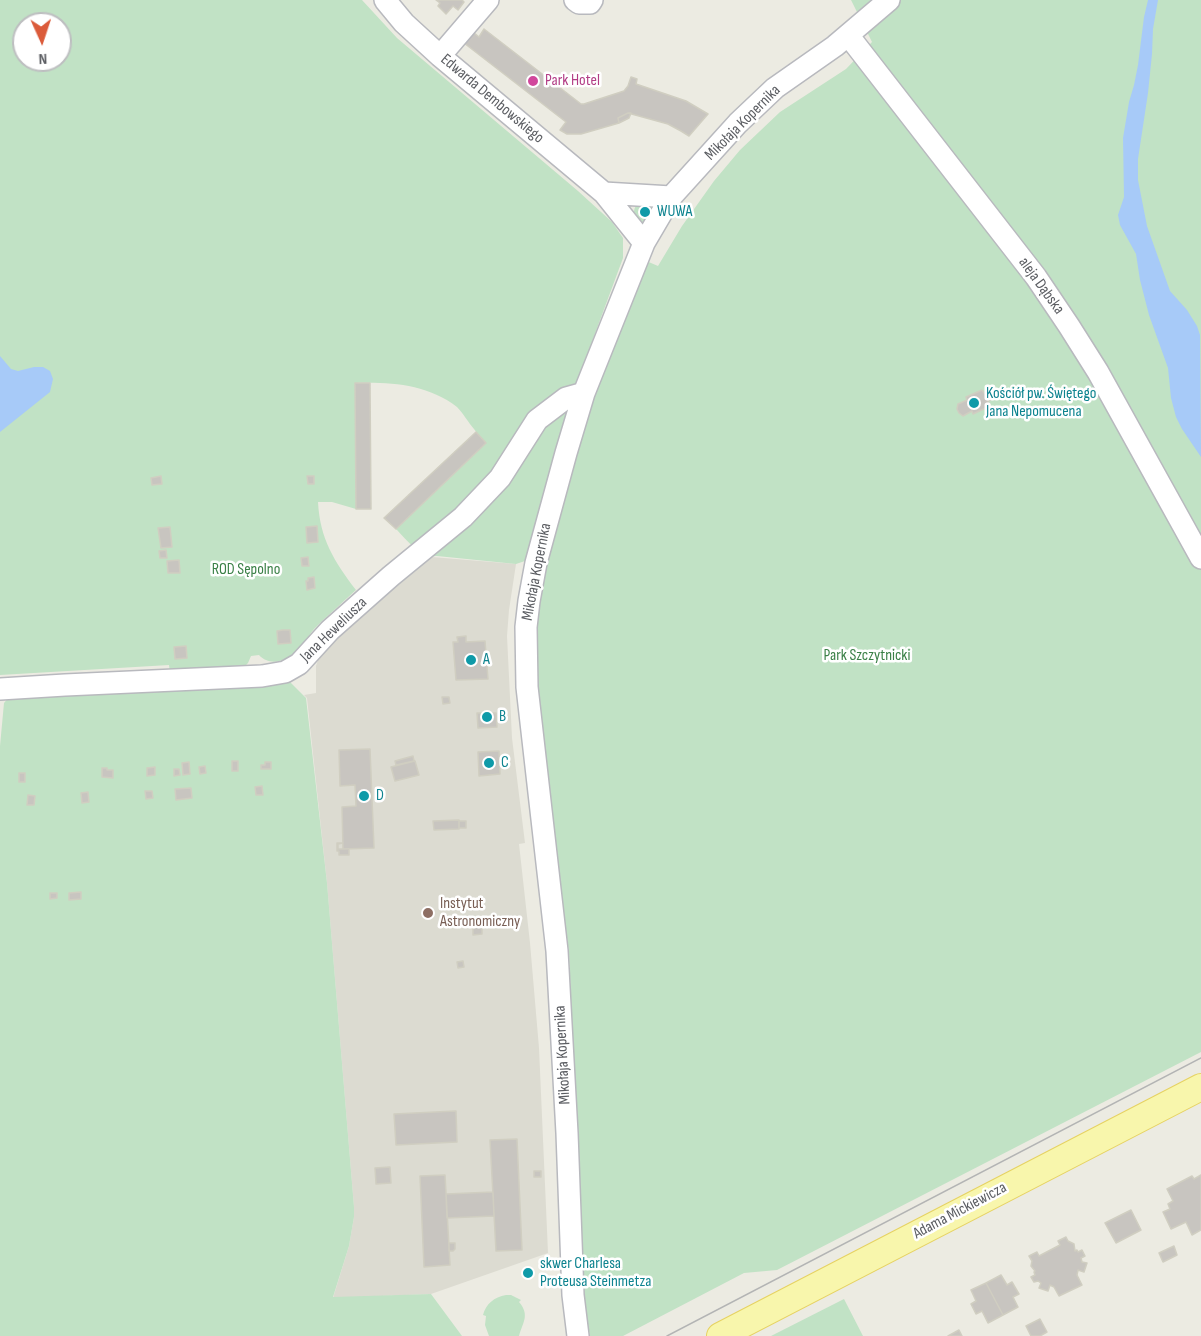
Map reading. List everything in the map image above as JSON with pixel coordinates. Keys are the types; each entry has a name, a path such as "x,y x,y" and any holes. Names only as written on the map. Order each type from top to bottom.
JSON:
{"main road":[{"name":"Adama Mickiewicza","path":"720,1336 1201,1087"}],"street":[{"name":"Edwarda Dembowskiego","path":"385,0 404,23 440,56 604,193 644,243"},
{"path":"440,56 489,0"},
{"path":"576,0 579,3 590,3 592,0"},
{"name":"Mikołaja Kopernika","path":"578,1336 573,1295 558,961 528,705 526,627 536,563 584,393 644,243 671,197 738,123 775,88 848,35 889,0"},
{"name":"aleja Dąbska","path":"848,35 1036,277 1098,372 1201,558"},
{"path":"604,193 671,197"},
{"name":"Jana Heweliusza","path":"0,689 262,676 285,672 299,664 330,630 373,591 463,517 500,478 537,420 566,398 584,393"}],"shaded area":[{"name":"Instytut Astronomiczny","path":"432,557 516,564 507,636 512,738 525,843 519,844 539,1048 548,1253 431,1294 333,1298 349,1246 354,1207 327,883 307,698 304,695 316,693 316,666 322,648"}],"green space":[{"name":"ROD Sępolno","path":"0,0 362,0 397,38 612,222 623,238 623,258 583,366 528,560 516,564 431,556 419,551 396,529 486,443 457,407 433,393 395,384 355,383 356,509 332,502 318,502 325,538 341,569 356,590 314,629 296,652 285,659 274,662 259,655 251,656 243,668 170,673 169,665 0,675"},
{"name":"Park Szczytnicki","path":"851,0 1201,0 1201,1052 777,1270 744,1273 623,1336 590,1336 584,1304 569,953 534,691 533,622 547,543 580,432 644,260 658,266 682,226 714,181 740,150 780,112 846,69 872,42"},
{"path":"640,201 652,203 655,209 645,223 634,215 635,208"},
{"path":"287,679 306,698 327,883 354,1207 349,1246 333,1297 431,1294 462,1336 0,1336 0,746 4,703 10,696"},
{"path":"506,1295 521,1300 519,1302 525,1315 519,1336 489,1336 484,1311 494,1299"},
{"path":"844,1299 863,1336 771,1336"}],"water":[{"path":"1148,0 1158,0 1138,159 1138,180 1147,226 1170,291 1187,310 1200,335 1201,457 1176,417 1171,398 1168,368 1149,315 1136,254 1120,225 1118,215 1124,197 1123,138"},
{"path":"0,356 11,369 18,371 43,367 50,371 53,379 50,392 0,432"}],"building":[{"path":"436,0 462,0 464,2 458,10 453,6 446,14 438,6 440,3"},
{"name":"Park Hotel","path":"484,29 581,104 624,91 631,77 637,79 636,84 686,101 708,114 689,136 668,124 628,113 618,118 619,123 581,134 567,134 560,130 566,122 464,43 473,32 479,37"},
{"path":"631,113 629,118 619,123 618,118"},
{"path":"355,383 370,383 371,509 356,509"},
{"name":"Kościół pw. Świętego Jana Nepomucena","path":"982,390 985,394 992,391 995,398 988,401 990,406 973,414 972,411 963,416 959,413 958,404 967,400 966,397"},
{"path":"476,432 486,443 396,529 384,518"},
{"path":"161,476 162,484 152,485 151,478"},
{"path":"307,476 314,476 314,484 308,484"},
{"path":"317,526 318,542 307,543 306,527"},
{"path":"170,527 172,547 161,548 158,528"},
{"path":"166,550 167,558 160,558 159,551"},
{"path":"308,557 309,566 302,566 301,558"},
{"path":"179,560 180,573 168,573 167,561"},
{"path":"314,577 315,588 307,590 306,581"},
{"path":"290,630 291,643 278,644 277,631"},
{"name":"A","path":"466,636 466,642 485,641 488,679 456,680 453,642 458,642 457,637"},
{"path":"186,646 187,658 175,659 174,647"},
{"path":"442,697 449,697 450,703 443,704"},
{"name":"B","path":"477,713 496,713 497,727 478,728"},
{"name":"D","path":"370,749 374,848 343,849 342,807 356,806 355,785 340,786 339,750"},
{"name":"C","path":"499,751 500,774 479,776 478,752"},
{"path":"413,756 414,761 396,765 395,761"},
{"path":"232,761 238,761 238,771 232,771"},
{"path":"415,761 419,775 395,781 391,767"},
{"path":"189,762 190,774 183,775 182,763"},
{"path":"265,762 271,762 271,769 261,769 261,765 265,765"},
{"path":"205,766 206,773 200,774 199,767"},
{"path":"155,767 155,775 147,776 147,768"},
{"path":"102,768 113,770 113,778 102,777"},
{"path":"174,769 179,769 180,775 174,776"},
{"path":"19,773 25,773 25,782 19,782"},
{"path":"262,786 263,795 256,795 255,787"},
{"path":"191,788 192,798 176,800 175,789"},
{"path":"145,791 152,791 153,798 146,799"},
{"path":"88,792 89,802 82,803 81,793"},
{"path":"28,795 35,796 34,805 27,805"},
{"path":"459,820 459,829 434,830 433,821"},
{"path":"459,821 466,821 466,828 459,828"},
{"path":"337,843 343,843 338,844 338,849 349,849 349,855 339,855 337,851"},
{"path":"81,892 81,899 69,900 69,893"},
{"path":"50,893 57,893 57,898 50,899"},
{"path":"473,925 482,925 482,934 473,935"},
{"path":"463,961 464,967 458,968 457,962"},
{"path":"456,1111 457,1142 396,1145 394,1114"},
{"path":"517,1139 522,1250 496,1251 490,1140"},
{"path":"390,1167 391,1183 376,1184 375,1168"},
{"path":"534,1171 541,1171 541,1177 534,1177"},
{"path":"445,1175 450,1265 424,1267 420,1176"},
{"path":"1201,1175 1201,1230 1192,1235 1186,1222 1171,1229 1163,1212 1170,1209 1168,1204 1173,1201 1167,1189 1192,1176 1194,1179"},
{"path":"493,1192 494,1216 447,1218 446,1194"},
{"path":"1131,1210 1141,1230 1116,1243 1105,1223"},
{"path":"1066,1237 1074,1244 1075,1251 1082,1250 1085,1256 1081,1258 1082,1262 1087,1263 1084,1272 1078,1270 1077,1275 1082,1285 1059,1296 1054,1287 1050,1285 1048,1291 1039,1288 1041,1283 1038,1281 1034,1282 1031,1277 1035,1275 1035,1271 1031,1266 1032,1261 1029,1256 1037,1252 1039,1256 1060,1245 1058,1241"},
{"path":"449,1243 455,1243 453,1251 449,1251"},
{"path":"1174,1246 1177,1255 1163,1262 1159,1253"},
{"path":"1001,1275 1007,1285 1012,1282 1019,1294 1013,1297 1018,1307 1003,1315 986,1283"},
{"path":"986,1283 1003,1315 988,1323 982,1311 976,1314 971,1304 976,1301 971,1290"},
{"path":"1040,1319 1047,1332 1040,1336 1031,1336 1026,1326"},
{"path":"959,1330 962,1336 948,1336"}],"tram line":[{"path":"667,1336 1201,1058"}],"place":[{"name":"Park Hotel","path":"533,81"},
{"name":"WUWA","path":"645,212"},
{"name":"Kościół pw. Świętego Jana Nepomucena","path":"974,403"},
{"name":"A","path":"471,660"},
{"name":"B","path":"487,717"},
{"name":"C","path":"489,763"},
{"name":"D","path":"364,796"},
{"name":"Instytut Astronomiczny","path":"428,913"},
{"name":"skwer Charlesa Proteusa Steinmetza","path":"528,1273"}]}
